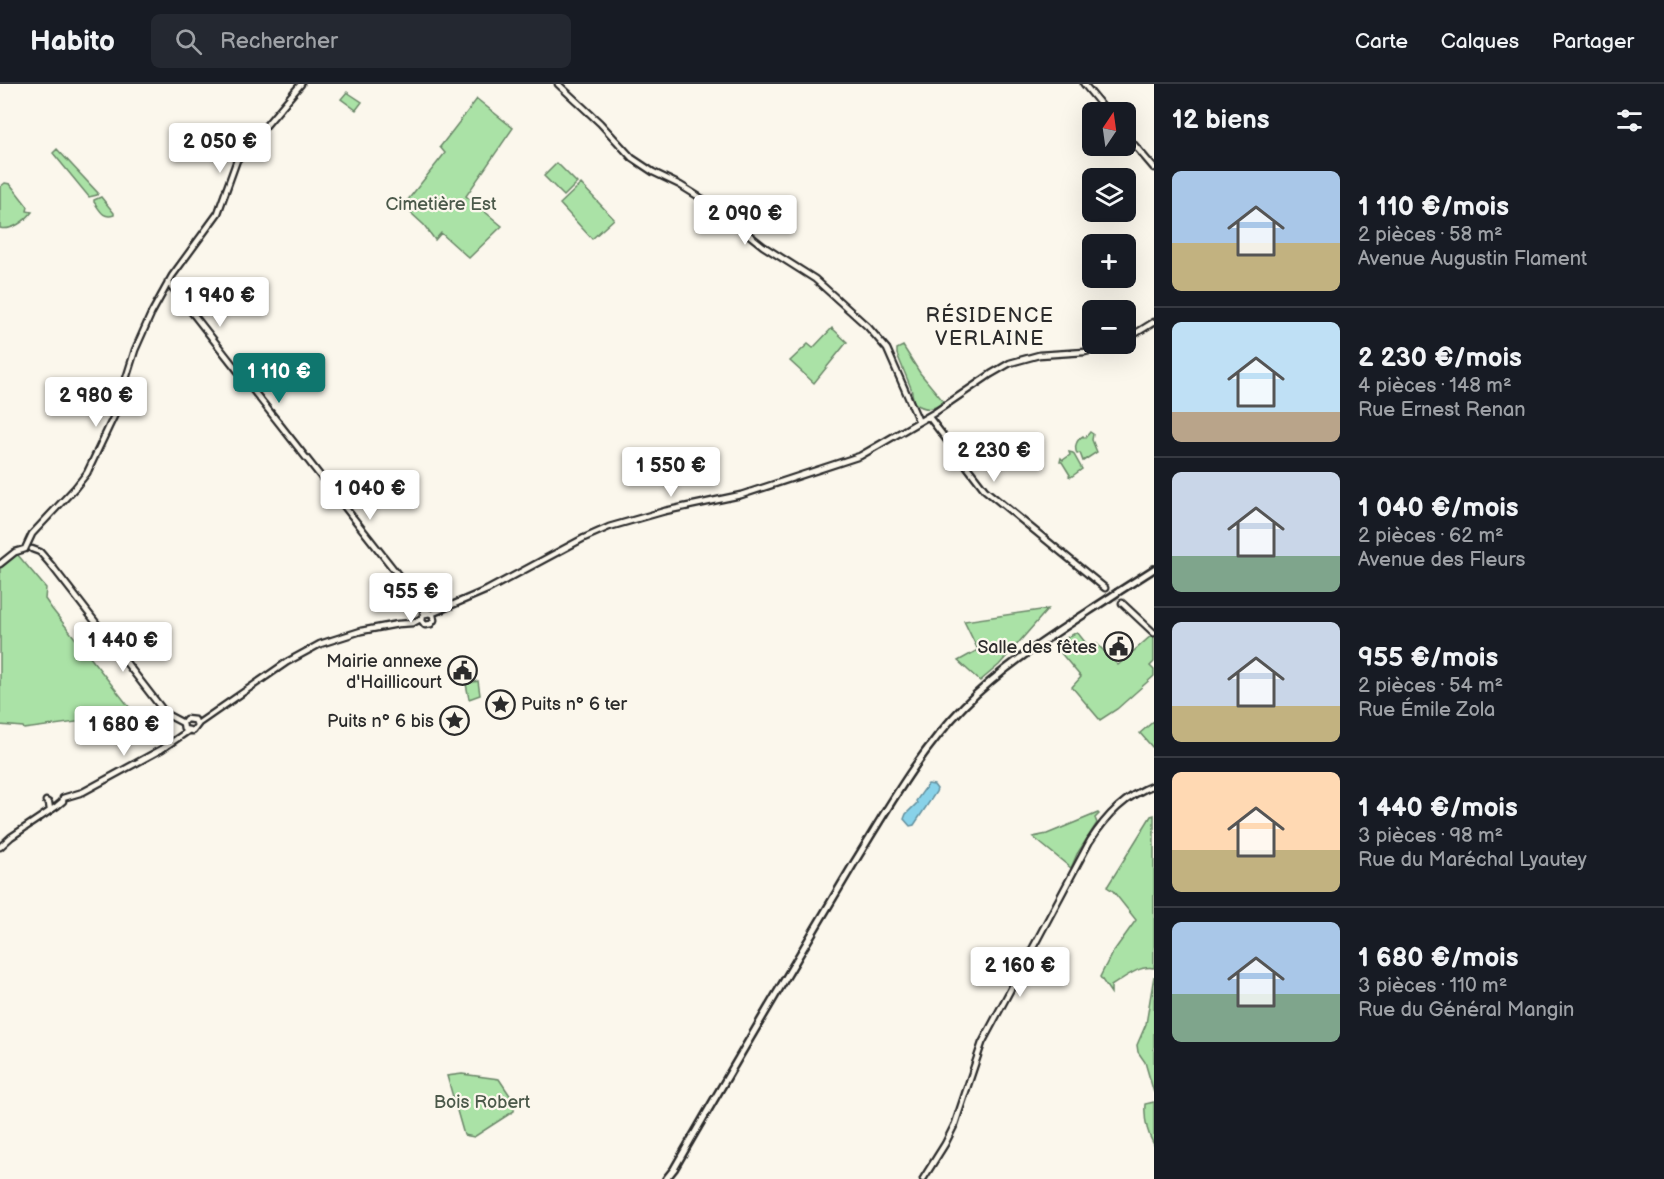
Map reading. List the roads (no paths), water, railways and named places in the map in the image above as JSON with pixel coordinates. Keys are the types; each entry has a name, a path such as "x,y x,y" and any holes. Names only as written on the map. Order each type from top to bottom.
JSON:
{"main road":[{"path":"666,1179 674,1169 828,903 914,765 952,719 988,683 1023,655 1154,568"}],"street":[{"path":"28,548 32,534 87,473 115,414 137,345 168,282 218,213 237,160 301,84"},
{"path":"558,84 600,123 632,158 710,203 763,246 815,279 866,325 886,349 919,422"},
{"path":"1084,84 1099,102"},
{"path":"1136,147 1154,168"},
{"path":"168,282 286,431 427,616"},
{"path":"1136,333 1154,322"},
{"path":"0,846 61,803 63,798 83,792 193,730 196,723 216,712 289,661 320,644 361,631 405,624 427,616 487,590 609,527 665,511 741,495 839,465 860,456 929,417 1010,363 1039,355 1082,352"},
{"path":"929,417 985,490 1105,588"},
{"path":"0,564 15,552 28,548 40,552 121,655 126,655 125,661 166,714 183,724 188,731"},
{"path":"1122,603 1154,633"},
{"path":"172,742 188,718 196,723"},
{"path":"923,1179 955,1124 982,1043 1090,841 1107,817 1120,804 1131,795 1154,784"},
{"path":"46,801 51,810"}],"water":[{"path":"928,784 934,785 936,792 914,825 910,826 904,819 906,814 917,803 916,801"}],"tunnel":[{"path":"1105,588 1122,603"}],"place":[{"name":"Salle des fêtes","path":"1118,647"},
{"name":"Mairie annexe d'Haillicourt","path":"463,671"},
{"name":"Puits n° 6 ter","path":"500,704"},
{"name":"Puits n° 6 bis","path":"455,721"}],"district":[{"name":"RÉSIDENCE VERLAINE","path":"990,328"}],"park label":[{"name":"Cimetière Est","path":"441,204"},
{"name":"Bois Robert","path":"482,1102"}]}
